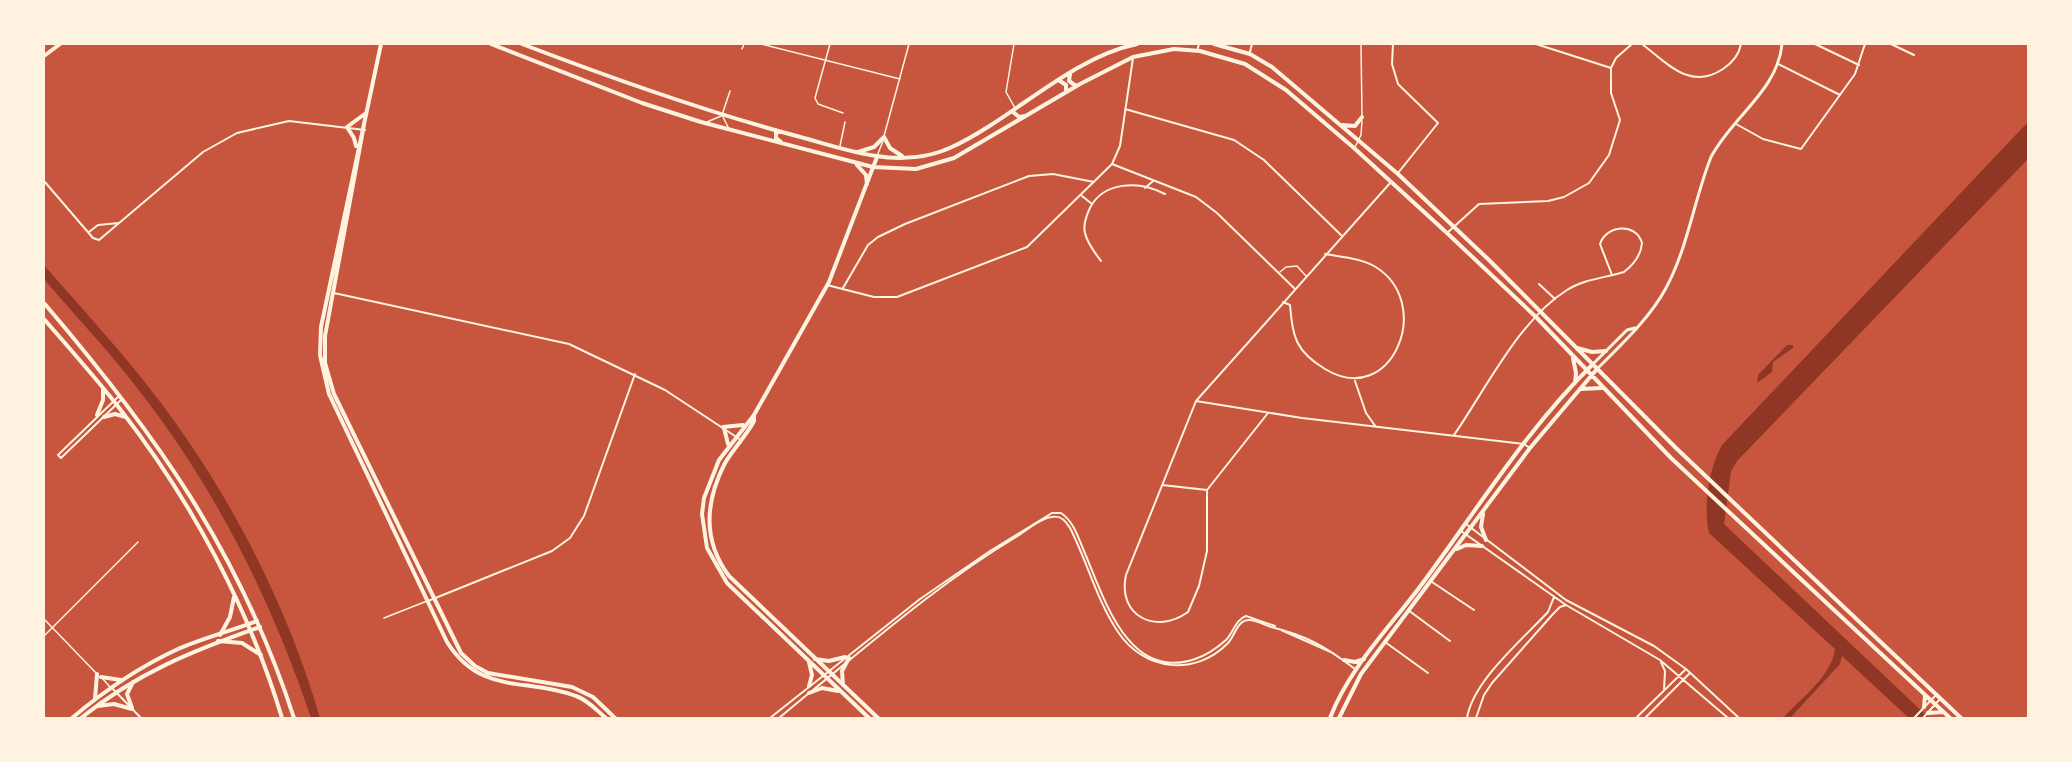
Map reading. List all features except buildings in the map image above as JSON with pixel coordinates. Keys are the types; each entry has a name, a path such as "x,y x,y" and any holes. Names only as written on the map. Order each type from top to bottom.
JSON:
{"main road":[{"path":"44,56 60,44"},
{"path":"381,44 320,338 323,378 447,642 458,659 472,671 492,680 578,697 606,718"},
{"path":"491,44 642,103 701,122 873,167 916,168 942,163 1076,86 1133,57 1174,49 1197,51 1245,64 1267,76 1354,148 1447,233 1536,317 1671,458 1734,519 1950,718"},
{"path":"522,44 612,79 722,115 877,157 933,154 951,147 1106,54 1137,44"},
{"path":"1214,44 1250,54 1272,67 1398,174 1542,311 1592,365 1676,448 1961,718"},
{"path":"1070,74 1071,84 1076,86"},
{"path":"1059,81 1066,85 1066,92"},
{"path":"1014,111 1019,117 1029,115"},
{"path":"356,150 354,138 346,127 366,113"},
{"path":"1338,124 1348,128 1355,126 1362,117"},
{"path":"363,128 356,150 331,292 324,348 334,394 454,641 475,666 498,675 572,687 593,697 615,718"},
{"path":"776,130 776,138 789,145"},
{"path":"857,152 874,147 884,137 890,148 904,157"},
{"path":"869,718 727,583 707,548 702,523 704,498 727,448 754,415 827,285 877,157"},
{"path":"854,163 863,170 867,184"},
{"path":"44,303 147,429 212,530 260,627 294,718"},
{"path":"44,319 115,402 184,503 234,596 262,656 282,718"},
{"path":"1576,347 1594,352 1606,351"},
{"path":"1572,355 1576,373 1575,384"},
{"path":"1330,718 1356,670 1427,578 1524,444 1592,365"},
{"path":"1339,718 1361,674 1408,610 1467,535 1530,448 1597,369"},
{"path":"97,415 102,405 103,387"},
{"path":"1580,389 1603,388"},
{"path":"104,417 115,414 127,418"},
{"path":"754,415 754,421 726,463 710,498 708,531 712,544 729,576 878,718"},
{"path":"727,448 728,438 724,427 746,423"},
{"path":"1484,510 1481,526 1486,540"},
{"path":"1456,549 1466,545 1482,546"},
{"path":"220,635 230,617 234,596"},
{"path":"72,718 111,687 177,650 257,621"},
{"path":"81,718 115,691 178,657 260,627"},
{"path":"218,641 242,643 262,656"},
{"path":"814,658 830,661 847,657"},
{"path":"843,685 842,671 847,657"},
{"path":"1344,660 1355,662 1365,659"},
{"path":"809,661 812,675 809,686"},
{"path":"95,699 99,676 122,680"},
{"path":"132,709 127,694 135,679"},
{"path":"809,693 822,688 839,691"},
{"path":"1924,695 1924,708"},
{"path":"94,708 114,704 132,709"},
{"path":"1928,713 1943,712"}],"street":[{"path":"1197,51 1199,44"},
{"path":"1250,54 1252,44"},
{"path":"1393,44 1392,64 1398,84 1438,123 1436,129 1398,174"},
{"path":"1536,44 1611,68"},
{"path":"1447,233 1479,204 1548,201 1579,190 1600,171 1609,155 1620,120 1611,93 1611,68 1616,58 1632,44"},
{"path":"1642,44 1685,76 1700,79 1711,77 1725,68 1735,59 1741,44"},
{"path":"1597,369 1654,308 1666,288 1680,258 1711,157 1772,77 1778,64 1782,44"},
{"path":"1815,44 1859,65"},
{"path":"1735,123 1763,140 1801,149 1859,65 1865,44"},
{"path":"1891,44 1914,55"},
{"path":"827,285 874,297 897,297 1014,254 1027,247 1112,164 1120,146 1133,57"},
{"path":"1778,64 1840,95"},
{"path":"1125,109 1231,139 1264,160 1341,235"},
{"path":"44,181 88,232 99,240 203,152 237,133 289,121 363,128"},
{"path":"1112,164 1196,197 1207,204 1294,288"},
{"path":"843,288 864,251 878,237 890,231 1029,176 1053,174 1094,182"},
{"path":"1145,188 1154,181"},
{"path":"1268,413 1207,490 1207,551 1199,586 1188,612 1167,622 1150,621 1132,611 1124,593 1126,575 1196,401 1324,254 1391,182"},
{"path":"1101,261 1085,233 1086,216 1103,191 1116,186 1145,188 1165,194"},
{"path":"1081,196 1092,204"},
{"path":"88,232 98,225 122,222"},
{"path":"1454,435 1542,311 1568,289 1612,275 1629,268 1641,249 1641,239 1625,228 1612,230 1605,234 1600,244 1612,275"},
{"path":"1283,302 1290,305 1292,332 1305,354 1331,373 1355,380 1381,369 1395,353 1403,331 1403,305 1397,290 1384,274 1373,266 1324,254"},
{"path":"1539,284 1555,299"},
{"path":"331,292 558,340 635,374 680,399 741,440"},
{"path":"1592,365 1628,330 1635,328"},
{"path":"428,601 552,551 570,538 584,516 635,374"},
{"path":"1355,380 1366,413 1376,427"},
{"path":"115,402 104,417 61,458 58,455 97,415 115,402 122,397"},
{"path":"1196,401 1268,413 1524,444 1530,448"},
{"path":"1162,485 1207,490"},
{"path":"847,657 990,551 1048,514 1061,513 1073,526 1122,632 1132,645 1149,658 1169,663 1202,656 1226,640 1243,617 1252,616 1333,653 1361,674"},
{"path":"770,718 822,675 921,602 991,553 1048,518 1060,518 1073,533 1118,632 1144,659 1168,666 1197,662 1228,644 1239,625 1246,620 1276,628"},
{"path":"1466,524 1566,600 1654,646 1686,669 1739,718"},
{"path":"1461,531 1564,604 1680,674 1728,718"},
{"path":"1427,578 1474,610"},
{"path":"1467,718 1469,707 1480,687 1548,612 1554,597"},
{"path":"1476,718 1484,695 1492,683 1566,600"},
{"path":"1408,610 1450,640"},
{"path":"1385,642 1428,672"},
{"path":"1660,660 1665,671 1664,689"},
{"path":"1636,718 1686,669"},
{"path":"779,718 826,679 830,671"},
{"path":"1645,718 1690,673"},
{"path":"111,687 141,718"},
{"path":"1914,718 1936,695"},
{"path":"1923,718 1940,699"}],"lane":[{"path":"742,50 744,44"},
{"path":"761,44 900,79"},
{"path":"830,44 816,102 843,113"},
{"path":"877,157 909,44"},
{"path":"1014,44 1006,92 1014,111"},
{"path":"1354,148 1359,142 1362,117 1361,44"},
{"path":"701,122 714,121 722,115 730,91"},
{"path":"722,115 726,125 733,131"},
{"path":"840,147 845,122"},
{"path":"1279,273 1286,267 1297,266 1306,276"},
{"path":"44,636 138,542"},
{"path":"384,618 428,601"},
{"path":"44,620 111,687"}],"shaded area":[{"path":"2028,122 2028,159 1738,460 1731,471 1724,524 1929,718 1909,718 1842,656 1840,664 1790,718 1783,718 1822,678 1833,659 1835,649 1709,533 1708,488 1717,454 1722,445"},
{"path":"44,265 147,385 211,476 234,514 274,594 292,635 320,718 311,718 279,632 218,508 169,430 130,378 44,279"},
{"path":"1787,345 1793,345 1793,348 1773,362 1772,372 1757,383 1758,375"}]}
